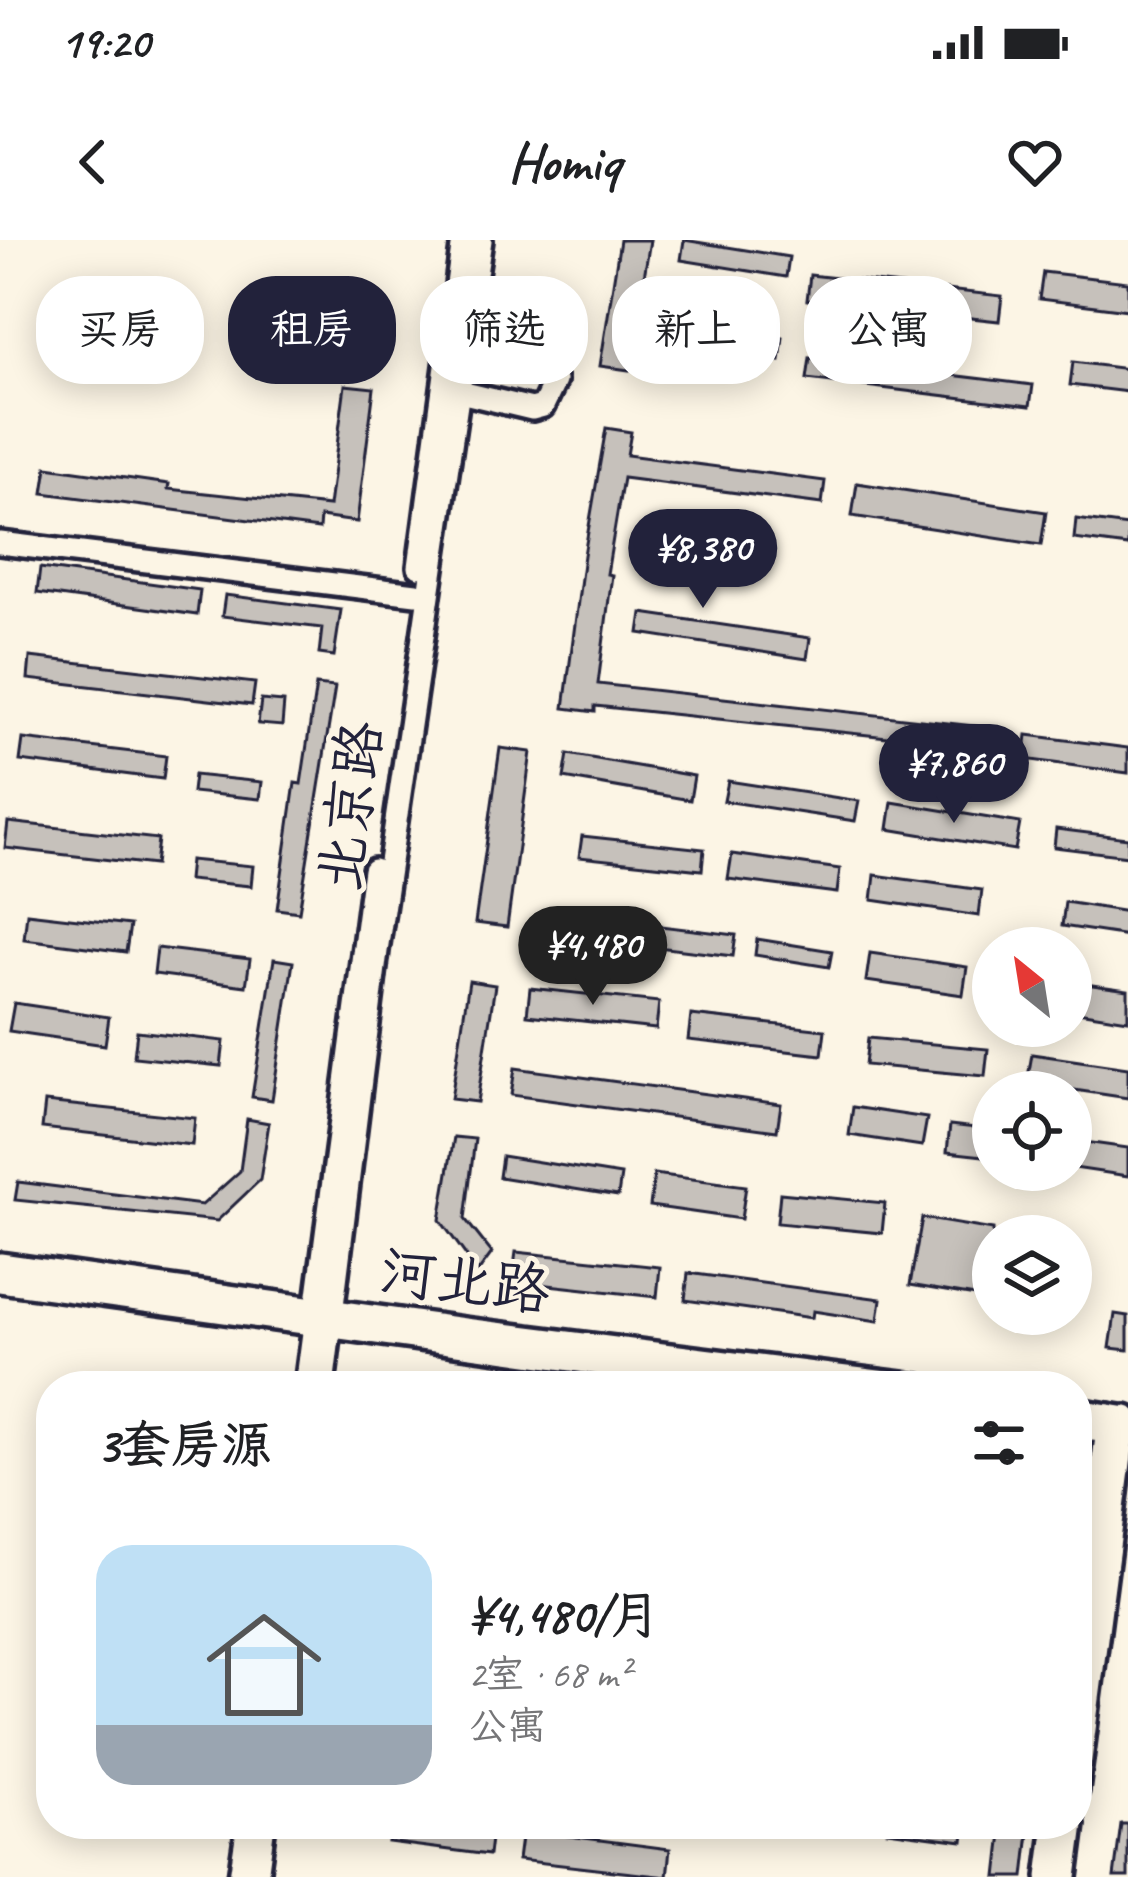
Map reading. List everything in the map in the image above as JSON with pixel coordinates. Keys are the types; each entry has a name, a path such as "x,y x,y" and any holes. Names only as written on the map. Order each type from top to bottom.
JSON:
{"street":[{"name":"北京路","path":"322,1371 362,949 463,240"},
{"name":"北京路","path":"476,276 481,240"},
{"name":"北京路","path":"310,1371 324,1319 461,384"},
{"path":"508,384 511,405"},
{"path":"460,392 532,409 543,406 554,384"},
{"path":"0,543 416,594"},
{"name":"河北路","path":"0,1264 662,1371"},
{"name":"河北路","path":"0,1281 786,1371"},
{"path":"1092,1575 1120,1425"},
{"path":"1092,1663 1120,1425"},
{"path":"240,1877 246,1839"},
{"path":"257,1877 262,1839"},
{"path":"1048,1877 1053,1839"},
{"path":"1066,1877 1070,1839"}],"building":[{"path":"620,240 650,240 644,276 614,276"},
{"path":"684,240 789,257 786,277 681,260"},
{"path":"1043,272 1128,282 1128,310 1039,299"},
{"path":"612,290 612,368 600,366"},
{"path":"972,293 1002,296 999,321 972,318"},
{"path":"1073,362 1128,369 1128,392 1070,385"},
{"path":"972,378 1033,385 1030,406 848,384 972,384"},
{"path":"345,385 374,388 357,522 320,517 319,529 43,493 47,467 169,484 168,489 329,506"},
{"path":"606,428 631,432 627,455 825,481 822,504 623,478 607,574 612,575 598,684 993,728 991,748 595,706 595,712 564,708"},
{"path":"857,483 1046,512 1041,545 852,516"},
{"path":"1076,519 1128,526 1128,546 1074,539"},
{"path":"40,568 200,590 197,615 37,593"},
{"path":"225,595 341,610 334,656 319,654 322,628 222,616"},
{"path":"642,613 810,638 807,659 639,633"},
{"path":"30,657 255,683 252,705 28,679"},
{"path":"316,685 335,687 299,912 277,909 295,783 301,784"},
{"path":"261,700 284,702 282,726 258,724"},
{"path":"1027,735 1128,748 1128,773 1024,759"},
{"path":"23,739 166,756 163,779 20,761"},
{"path":"500,748 531,752 507,927 475,923"},
{"path":"568,754 694,776 690,800 564,778"},
{"path":"194,775 262,782 260,799 192,792"},
{"path":"728,781 859,801 855,821 724,801"},
{"path":"892,802 1020,823 1015,850 888,829"},
{"path":"8,822 158,839 155,865 5,848"},
{"path":"1056,829 1128,838 1128,856 1054,847"},
{"path":"582,836 704,849 702,870 579,857"},
{"path":"732,854 840,869 837,893 728,879"},
{"path":"190,860 253,866 251,886 188,880"},
{"path":"875,875 982,890 979,916 872,900"},
{"path":"1065,902 1128,912 1128,936 1062,926"},
{"path":"548,909 630,920 627,942 545,931"},
{"path":"27,913 130,925 126,952 24,939"},
{"path":"652,925 736,935 733,956 649,946"},
{"path":"757,939 832,951 829,967 755,955"},
{"path":"157,948 250,959 246,986 154,974"},
{"path":"870,953 967,967 963,995 866,981"},
{"path":"274,959 293,962 272,1100 252,1097"},
{"path":"469,981 495,985 477,1102 451,1099"},
{"path":"1092,985 1128,990 1128,1020 1092,1014"},
{"path":"530,988 659,1002 656,1029 527,1015"},
{"path":"14,1003 109,1017 105,1045 9,1031"},
{"path":"691,1015 825,1030 822,1055 688,1040"},
{"path":"137,1031 224,1041 221,1066 134,1057"},
{"path":"868,1038 988,1049 986,1071 972,1071 972,1075 865,1065"},
{"path":"1032,1054 1128,1068 1128,1098 1092,1093 1092,1071 1029,1071"},
{"path":"515,1068 781,1104 777,1131 511,1095"},
{"path":"45,1102 195,1118 192,1145 42,1128"},
{"path":"853,1107 927,1118 922,1146 849,1135"},
{"path":"247,1119 269,1123 260,1180 217,1221 15,1200 18,1182 202,1205 240,1171"},
{"path":"950,1125 972,1128 972,1155 947,1152"},
{"path":"454,1137 475,1139 465,1219 492,1253 478,1272 440,1220"},
{"path":"1092,1143 1128,1148 1128,1176 1092,1171"},
{"path":"502,1156 621,1175 618,1196 499,1177"},
{"path":"654,1174 746,1186 741,1219 650,1206"},
{"path":"780,1193 885,1203 882,1233 777,1223"},
{"path":"922,1218 972,1226 972,1295 910,1285"},
{"path":"516,1252 660,1267 657,1297 512,1281"},
{"path":"688,1273 881,1299 878,1321 813,1311 812,1318 685,1300"},
{"path":"1115,1314 1128,1316 1128,1350 1110,1348"},
{"path":"1121,1824 1128,1824 1128,1877 1114,1877"},
{"path":"388,1839 491,1839 489,1855"},
{"path":"521,1839 592,1839 670,1849 667,1877 518,1860"},
{"path":"1001,1839 1028,1839 1024,1877 997,1877"}]}
